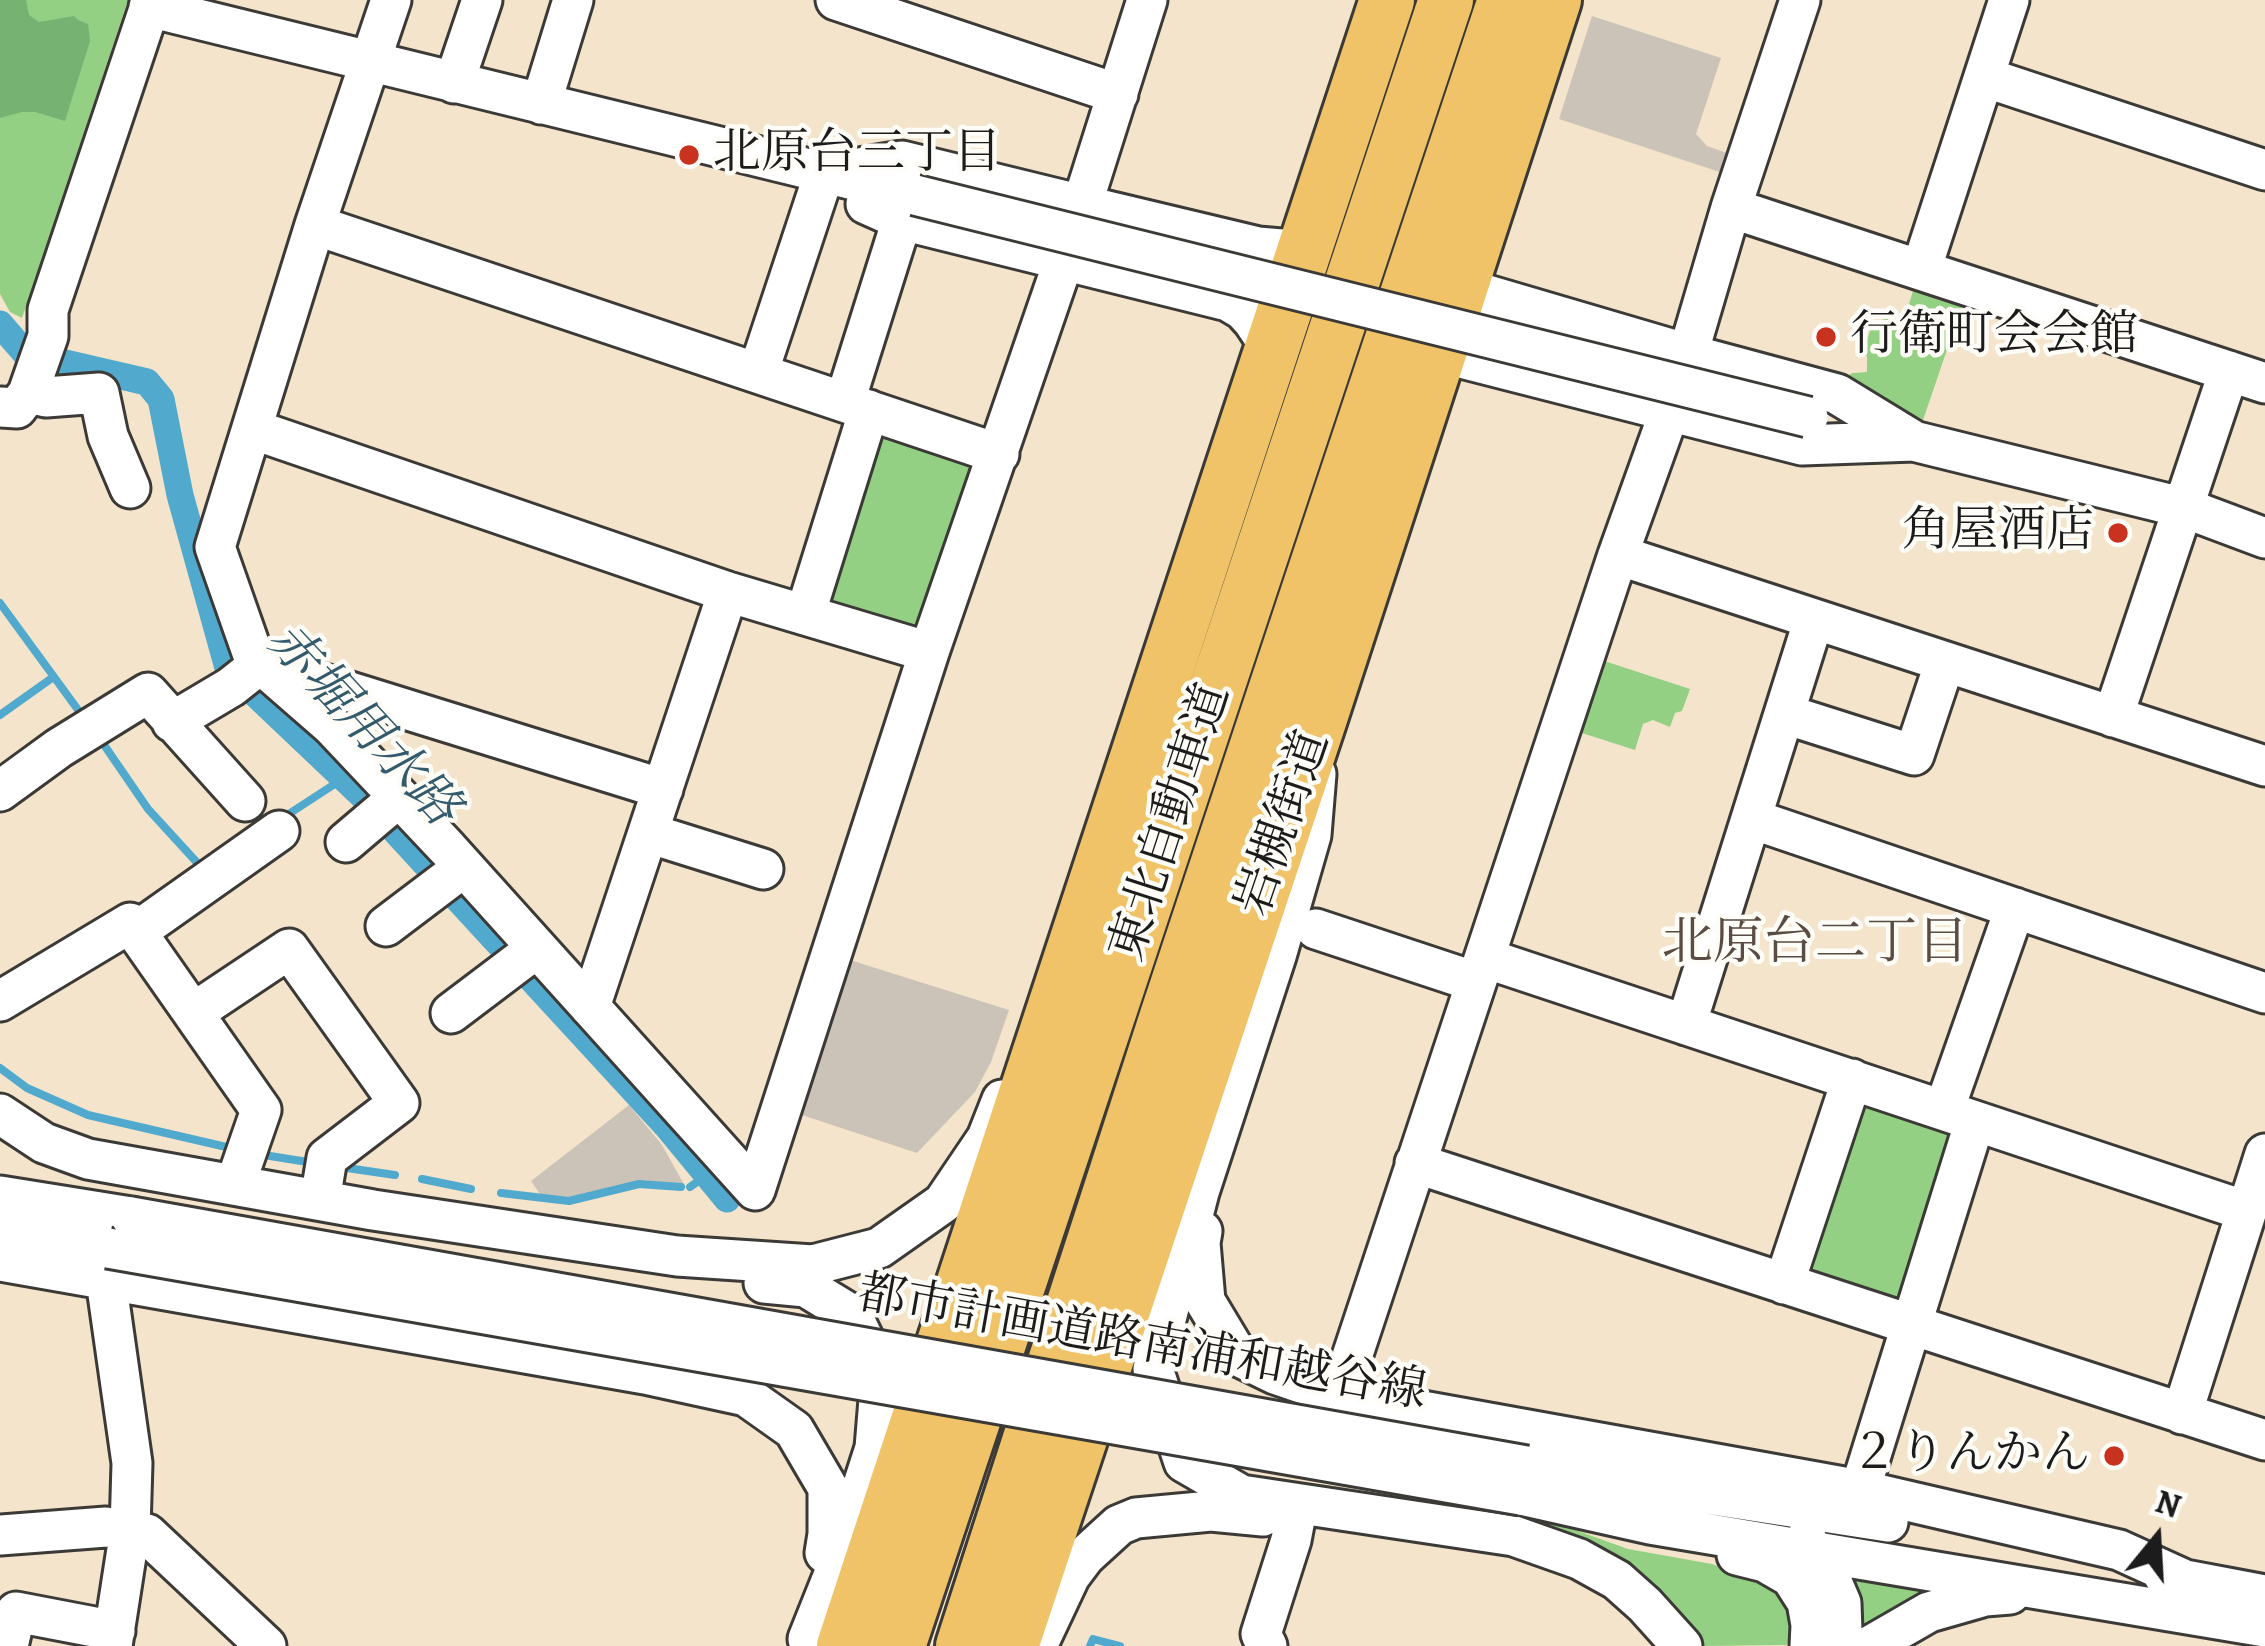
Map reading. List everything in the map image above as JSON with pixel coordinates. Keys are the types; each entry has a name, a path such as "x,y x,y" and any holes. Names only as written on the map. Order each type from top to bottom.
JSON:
{"highway":[{"path":"819,1644 1118,815 1388,0"},
{"name":"東北自動車道","path":"898,1646 1446,0"},
{"name":"東北自動車道","path":"963,1646 1505,0"},
{"name":"岩槻街道","path":"1011,1646 1555,0"}],"street":[{"path":"172,722 246,675 254,658 200,553 214,544 391,0"},
{"path":"454,83 482,0"},
{"path":"541,104 573,0"},
{"path":"836,0 1118,94"},
{"path":"1082,205 1147,0"},
{"path":"1688,354 1800,0"},
{"path":"1921,270 2009,0"},
{"path":"130,488 108,436 99,393 46,397 23,380 151,4 824,174 908,208 1064,260 1228,301 1253,321 1273,351"},
{"path":"1984,77 2265,170"},
{"path":"824,174 902,161 1258,247 1305,251"},
{"path":"758,373 824,174"},
{"path":"806,615 908,208"},
{"path":"908,208 1913,441 2185,508 2265,538"},
{"path":"1731,208 2247,377 2185,508 2113,717"},
{"path":"315,225 999,454"},
{"path":"246,675 332,726 376,816 451,878 525,958 590,1007 620,1067 666,1116 754,1190 929,652 1064,260"},
{"path":"1460,287 1837,394 1913,441"},
{"path":"1438,352 1802,445 1913,441"},
{"path":"1339,1396 1669,413"},
{"path":"252,429 728,592 929,652"},
{"path":"1618,555 2265,766"},
{"path":"590,1007 728,592"},
{"path":"1686,1025 1814,620"},
{"path":"1785,714 1914,755 1945,662"},
{"path":"246,675 662,789"},
{"path":"0,791 148,693 245,801"},
{"path":"1319,721 1311,835 1199,1192 1153,1369 1184,1462 1241,1495 1514,1536 1579,1559 1617,1580 1682,1646"},
{"path":"0,1114 44,1143 88,1159 677,1256 813,1265 879,1249 943,1203 987,1138 1070,911 1118,815"},
{"path":"1752,819 2265,994"},
{"path":"136,932 280,831"},
{"path":"648,833 763,869"},
{"path":"386,926 451,878"},
{"path":"1860,1490 1911,1326 2014,908"},
{"path":"0,1000 130,923 261,1109 236,1185"},
{"path":"1316,929 1686,1025 2246,1210"},
{"path":"193,1013 289,949 399,1103 327,1158 320,1200"},
{"path":"452,1013 525,958"},
{"path":"1784,1284 1852,1079"},
{"path":"1222,1120 1200,1243 1205,1301 1238,1356 1275,1374 1339,1396 1860,1490 2119,1550 2186,1580"},
{"path":"0,1138 23,1153 74,1173 384,1232 675,1275 806,1287 852,1315 880,1375 874,1448 836,1569 819,1644"},
{"path":"2182,1414 2265,1154"},
{"path":"1415,1163 2265,1440"},
{"name":"都市計画道路南浦和越谷線","path":"0,1196 115,1248"},
{"name":"都市計画道路南浦和越谷線","path":"0,1229 1523,1480 1676,1489 1863,1517 2265,1595"},
{"path":"0,1261 115,1248 746,1396 794,1430 828,1488 829,1534 819,1644"},
{"path":"8,1646 16,1612 113,1639 130,1530 132,1462 115,1248"},
{"name":"都市計画道路南浦和越谷線","path":"1523,1480 1650,1524 2265,1627"},
{"path":"1676,1489 1724,1514 1798,1527 1841,1603 1839,1646"},
{"path":"1037,1646 1070,1576 1119,1525 1136,1518 1210,1510 1467,1546 1578,1576 1628,1613 1653,1646"},
{"path":"1267,1646 1261,1634 1294,1519"},
{"path":"1650,1524 1688,1543 1765,1562 1791,1576 1807,1602 1810,1646"},
{"path":"0,1535 106,1527 147,1534 249,1639"},
{"path":"1870,1646 1929,1612 1984,1596 2046,1591"}],"shaded area":[{"path":"1592,16 1721,58 1696,134 1707,146 1741,158 1735,177 1559,119"},
{"path":"850,960 1009,1010 975,1092 917,1153 799,1114"},
{"path":"629,1105 662,1145 685,1186 636,1182 566,1201 540,1194 531,1181"}],"green space":[{"path":"0,0 128,0 22,318 10,312 0,294"},
{"path":"0,0 26,0 29,15 39,22 74,16 88,24 90,41 65,121 35,112 0,118"},
{"path":"1916,281 1965,297 1923,420 1836,381 1867,372 1867,356 1862,355 1873,322 1906,314"},
{"path":"882,423 982,469 917,637 819,606"},
{"path":"1598,659 1690,689 1670,727 1653,720 1643,724 1635,750 1582,733 1572,737"},
{"path":"1849,1100 1952,1125 1960,1143 1907,1302 1802,1279"},
{"path":"1528,1513 1628,1549 1712,1564 1766,1583 1790,1609 1787,1645 1699,1646 1524,1531"},
{"path":"1845,1573 1945,1591 1857,1641"}],"waterway":[{"name":"赤堀用水路","path":"0,324 26,354 147,382 161,399 180,495 228,668 366,799 666,1125 727,1199"},
{"path":"0,603 84,718"},
{"path":"0,715 52,678"},
{"path":"100,739 148,809 202,868"},
{"path":"281,819 344,778"},
{"path":"0,1068 27,1088 88,1115 235,1149"},
{"path":"270,1156 314,1163"},
{"path":"347,1168 395,1175"},
{"path":"690,1187 707,1175"},
{"path":"422,1179 471,1189"},
{"path":"501,1193 569,1201 639,1184 681,1187"},
{"name":"赤堀用水路","path":"1090,1646 1093,1639 1120,1646"}],"place":[{"name":"北原台三丁目","path":"689,155"},
{"name":"行衛町会会館","path":"1826,337"},
{"name":"角屋酒店","path":"2118,533"},
{"name":"２りんかん","path":"2114,1456"}],"district":[{"name":"北原台二丁目","path":"1815,945"}]}
